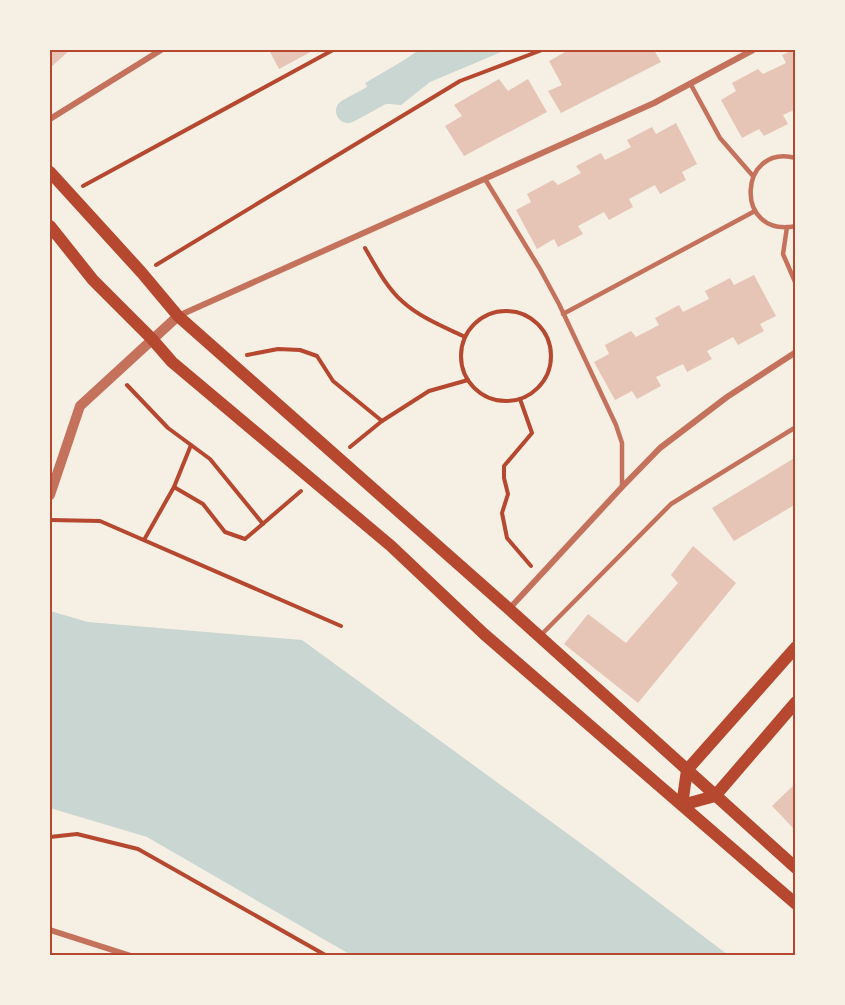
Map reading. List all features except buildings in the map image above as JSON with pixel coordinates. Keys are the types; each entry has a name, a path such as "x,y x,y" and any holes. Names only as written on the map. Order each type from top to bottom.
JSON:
{"main road":[{"path":"50,172 178,316 509,609 795,868"},
{"path":"50,226 93,280 172,362 391,546 484,634 795,904"},
{"path":"682,805 687,770 795,647"},
{"path":"682,805 715,796 795,702"}],"street":[{"path":"50,119 161,50"},
{"path":"50,495 80,406 178,316 654,103 753,50"},
{"path":"509,609 660,448 727,397 795,352"},
{"path":"50,930 131,956"}],"lane":[{"path":"690,83 720,138 753,176"},
{"path":"795,158 781,156 770,159 760,166 749,188 750,200 755,212 764,220 775,226 795,225"},
{"path":"485,179 540,269 616,425 622,443 622,487"},
{"path":"563,314 755,212"},
{"path":"787,227 783,254 795,284"},
{"path":"539,637 671,504 795,427"},
{"path":"102,956 106,948"}],"path":[{"path":"70,193 333,50"},
{"path":"142,273 460,81 542,50"},
{"path":"357,236 388,285 403,302 424,318 465,337"},
{"path":"500,311 515,312 530,317 549,339 552,354 550,369 544,382 533,393 520,399 505,401 490,399 477,391 468,380 462,366 461,351 465,337 474,324 486,315 500,311"},
{"path":"227,360 278,349 300,350 317,356 333,381 382,421"},
{"path":"116,373 168,428 210,459 263,524"},
{"path":"337,458 382,421 429,391 468,380"},
{"path":"520,399 532,433 504,466 508,494 502,513 507,538 539,576"},
{"path":"144,540 174,487 191,446"},
{"path":"174,487 203,504 225,532 245,539 313,481"},
{"path":"50,520 100,520 341,626"},
{"path":"50,837 77,834 138,849 327,956"}],"shaded area":[{"path":"419,50 506,50 430,82 401,105 377,103 365,83"},
{"path":"50,611 88,622 302,640 594,853 728,955 351,955 147,837 50,808"}],"waterway":[{"path":"348,111 460,50"}]}
